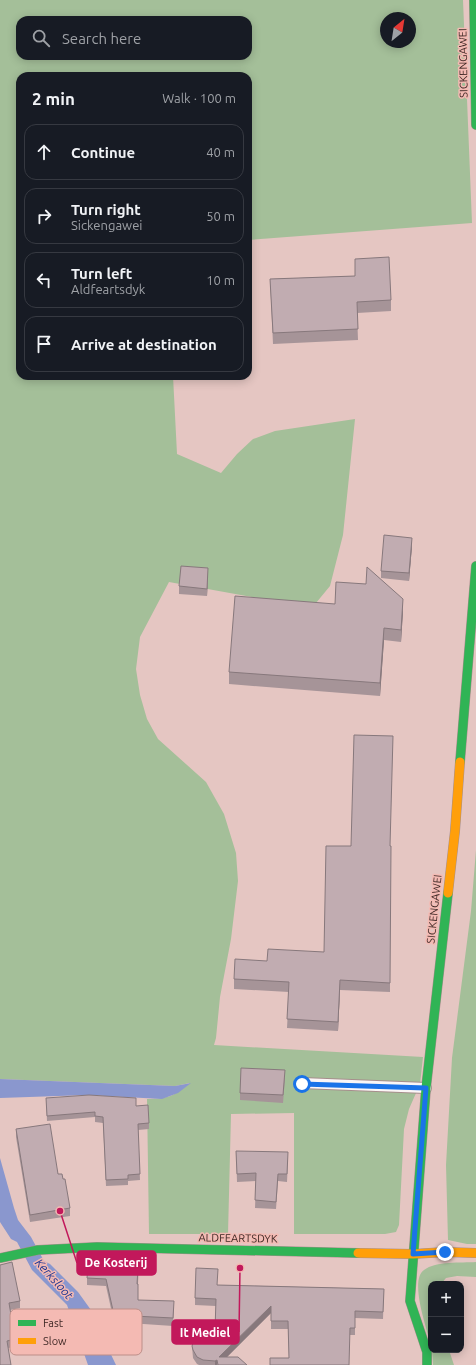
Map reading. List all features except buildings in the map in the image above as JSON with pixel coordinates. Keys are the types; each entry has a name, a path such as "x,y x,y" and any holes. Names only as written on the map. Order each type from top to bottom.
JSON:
{"street":[{"name":"SICKENGAWEI","path":"474,0 476,125"},
{"name":"SICKENGAWEI","path":"427,1365 427,1352 410,1301 426,1088 455,831 476,566"},
{"name":"ALDFEARTSDYK","path":"0,1258 38,1250 97,1247 413,1254 445,1252 476,1253"}],"lane":[{"path":"302,1084 426,1088"}],"green space":[{"path":"0,0 463,0 472,223 252,240 252,72 16,72 16,380 173,380 177,454 221,473 237,454 253,439 275,431 355,419 343,535 330,586 316,603 280,602 169,582 140,637 136,669 140,695 147,719 158,739 206,782 224,814 236,853 238,881 231,939 220,997 214,1045 423,1057 420,1084 409,1109 404,1129 399,1225 396,1232 385,1234 294,1234 294,1113 231,1114 228,1234 149,1234 147,1099 170,1096 190,1083 175,1086 0,1079"},
{"path":"476,850 476,1244 467,1244 448,1240 446,1165 452,1058 471,911"},
{"path":"476,1262 476,1277 457,1276 446,1278 444,1281 428,1281 428,1334 420,1305 418,1284 420,1275 429,1267 449,1263"},
{"path":"432,1353 450,1353 454,1365 433,1365"}],"water":[{"path":"0,1079 175,1086 191,1083 178,1093 162,1099 87,1095 0,1098"},
{"name":"Kerksloot","path":"0,1158 18,1220 31,1237 44,1261 50,1264 78,1292 90,1309 68,1309 67,1305 32,1270 17,1242 11,1239 0,1222"},
{"path":"84,1355 111,1355 116,1365 88,1365"}],"traffic: fast":[{"path":"474,0 476,125"},
{"path":"460,762 476,566"},
{"path":"427,1365 427,1352 410,1301 426,1088 448,893"},
{"path":"0,1258 38,1250 97,1247 358,1253"}],"traffic: slow":[{"path":"448,893 455,831 460,762"},
{"path":"358,1253 476,1253"}],"place":[{"name":"De Kosterij","path":"60,1211"},
{"name":"It Mediel","path":"240,1268"}],"route":[{"path":"302,1084 426,1088 413,1254 445,1252"}]}
